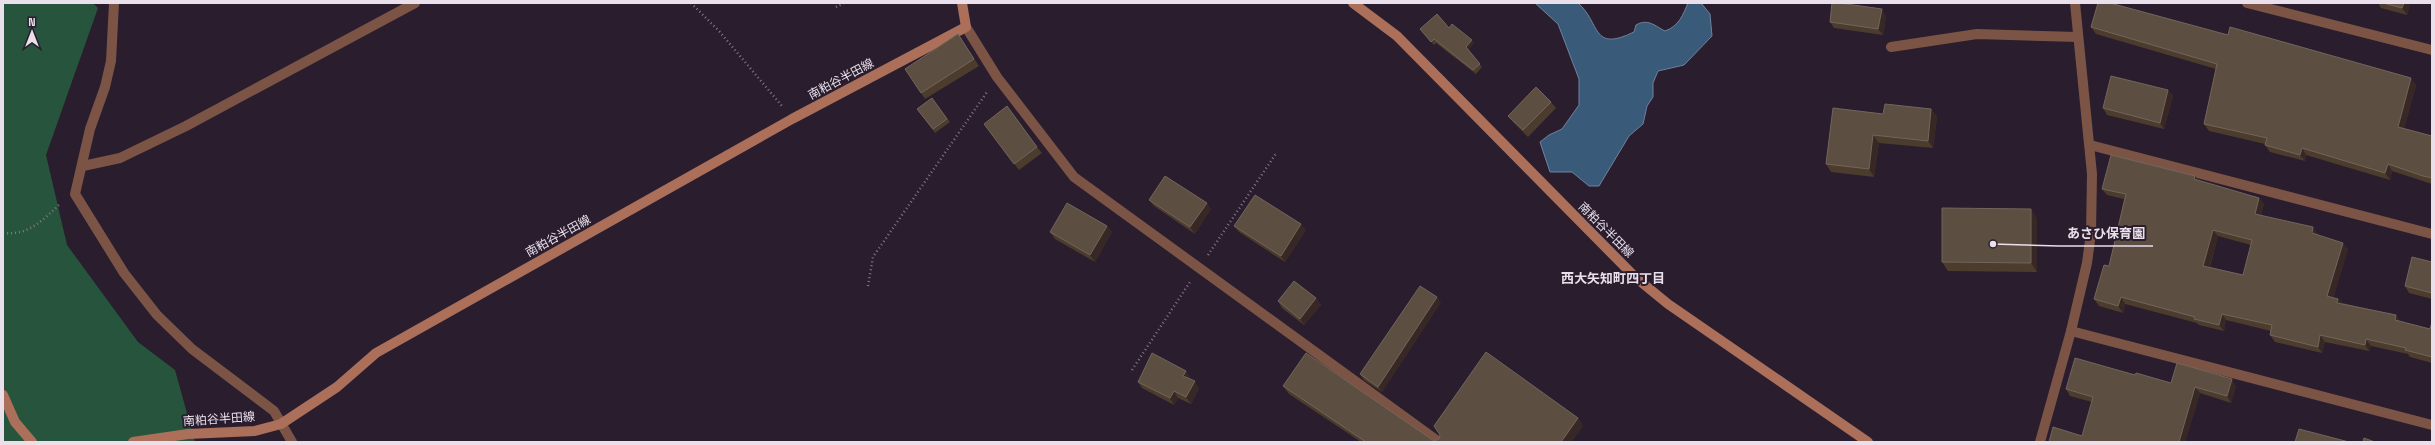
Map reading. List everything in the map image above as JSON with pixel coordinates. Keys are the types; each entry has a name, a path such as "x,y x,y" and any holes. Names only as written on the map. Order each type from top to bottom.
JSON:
{"main road":[{"path":"962,3 966,27"},
{"name":"南粕谷半田線","path":"1353,3 1397,36 1635,277 1668,304 1868,442"},
{"name":"南粕谷半田線","path":"133,442 188,434 255,431 281,424 337,387 376,353 792,119 966,27"},
{"path":"3,395 15,422 32,442"}],"street":[{"path":"114,3 111,61 105,87 90,129 83,166 75,194 124,273 157,315 192,349 274,411 292,442"},
{"path":"83,166 120,158 186,126 415,3"},
{"path":"2040,442 2071,331 2087,263 2091,233 2092,174 2090,145 2075,3"},
{"path":"2246,3 2432,50"},
{"path":"966,27 997,77 1074,177 1439,442"},
{"path":"1891,47 1977,34 2078,37"},
{"path":"2090,145 2432,234"},
{"path":"2071,331 2432,425"}],"path":[{"path":"691,3 719,30 792,119"},
{"path":"836,7 844,3"},
{"path":"868,286 873,257 997,77"},
{"path":"3,233 17,233 29,229 40,223 67,198 75,194"}],"green space":[{"path":"3,3 93,3 98,8 46,155 67,245 138,342 175,370 195,442 3,442"}],"water":[{"path":"1535,3 1578,3 1585,11 1598,33 1603,37 1610,39 1620,38 1634,32 1636,25 1644,22 1665,31 1670,29 1680,20 1688,3 1701,3 1710,14 1712,36 1684,65 1658,71 1653,83 1653,97 1647,106 1643,124 1629,136 1599,186 1589,186 1572,172 1550,172 1540,142 1549,135 1562,129 1579,105 1579,79 1558,24"}],"building":[{"path":"1832,3 1882,9 1878,29 1830,22"},
{"path":"2098,3 2110,3 2228,35 2230,27 2411,78 2398,127 2432,136 2432,178 2388,164 2385,173 2302,148 2300,155 2265,145 2267,138 2204,124 2217,64 2091,27"},
{"path":"2383,3 2404,3 2402,8"},
{"path":"1437,14 1449,28 1452,24 1472,40 1466,47 1480,64 1473,70 1434,39 1431,42 1420,29"},
{"path":"958,34 974,59 921,93 905,69"},
{"path":"2111,76 2168,90 2160,123 2103,108"},
{"path":"1536,87 1551,102 1523,130 1508,116"},
{"path":"932,98 947,119 933,129 917,109"},
{"path":"1885,104 1931,109 1928,141 1873,135 1869,169 1826,164 1833,108 1883,114"},
{"path":"1007,106 1037,147 1014,164 984,124"},
{"path":"2111,155 2195,176 2194,179 2259,198 2255,214 2313,227 2312,233 2343,243 2327,296 2338,299 2337,303 2396,315 2395,320 2430,329 2432,322 2432,357 2405,350 2406,348 2366,339 2365,345 2320,335 2318,347 2270,335 2272,325 2222,314 2219,325 2121,297 2118,306 2094,299 2104,265 2109,266 2126,194 2102,189","holes":["2213,230 2252,240 2243,275 2203,266"]},
{"path":"1165,176 1207,203 1190,227 1149,200"},
{"path":"1255,195 1301,224 1281,256 1234,226"},
{"path":"1067,203 1107,226 1090,255 1050,232"},
{"path":"1942,208 2031,209 2031,263 1942,262"},
{"path":"2412,257 2432,262 2432,293 2405,286"},
{"path":"1294,281 1316,298 1300,319 1278,301"},
{"path":"1420,286 1437,297 1378,387 1360,374"},
{"path":"1486,352 1578,418 1561,442 1366,442 1283,386 1306,353 1434,441 1439,439 1440,435 1434,426"},
{"path":"1152,353 1186,371 1183,376 1195,381 1186,397 1174,391 1170,398 1138,382"},
{"path":"2075,358 2135,375 2136,373 2171,383 2177,363 2232,379 2227,396 2195,387 2179,442 2049,442 2053,427 2082,436 2093,397 2066,389"},
{"path":"2299,429 2349,442 2295,442"},
{"path":"2364,438 2375,442 2363,442"}],"place":[{"name":"あさひ保育園","path":"1993,244"}],"district":[{"name":"西大矢知町四丁目","path":"1613,278"}]}
